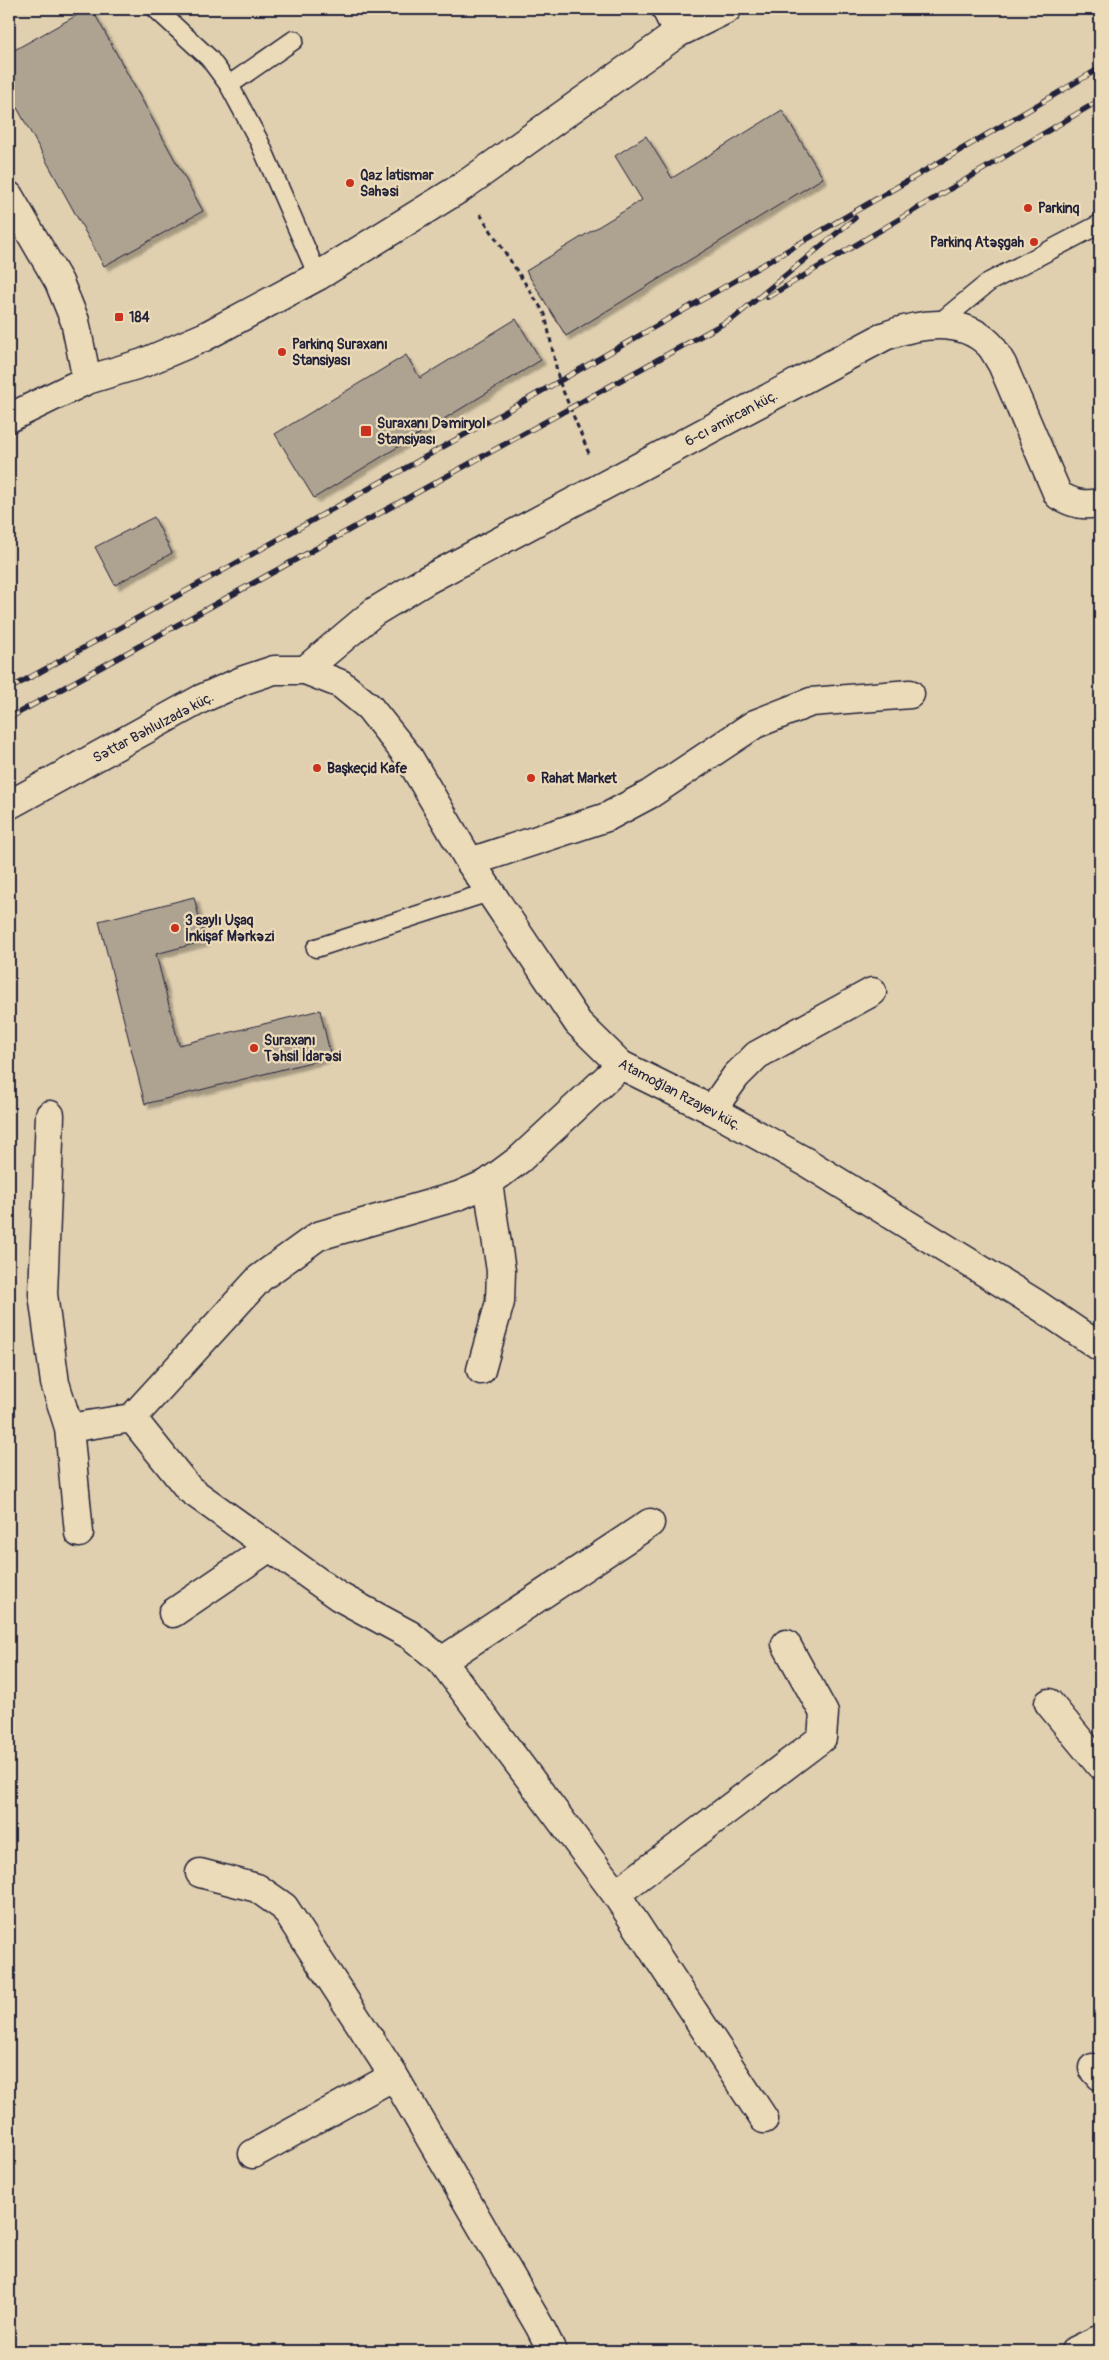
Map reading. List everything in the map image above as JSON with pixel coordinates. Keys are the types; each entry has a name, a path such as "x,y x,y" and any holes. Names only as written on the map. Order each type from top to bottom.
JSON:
{"street":[{"path":"666,9 678,32"},
{"path":"9,418 87,380 143,363 204,337 318,276 462,187 678,32 727,9"},
{"path":"9,196 59,282 75,321 87,380"},
{"name":"6-cı Əmircan küç.","path":"305,670 383,607 425,581 885,336 910,327 938,324 958,328 973,333 989,344 1002,364 1058,495 1072,503 1084,506 1100,503"},
{"name":"Səttar Bəhlulzadə küç.","path":"9,805 201,699 274,670 305,670"},
{"name":"Atamoğlan Rzayev küç.","path":"305,670 341,684 369,707 408,756 489,892 578,1023 621,1065 712,1110 815,1167 1038,1305 1100,1347"},
{"path":"470,862 607,817 650,794 755,724 811,702 910,694"},
{"path":"712,1110 736,1076 757,1055 872,992"},
{"path":"69,1428 132,1418 260,1278 318,1236 458,1196 488,1183 520,1159 621,1065"},
{"path":"50,1115 43,1294 55,1382 69,1428 78,1533"},
{"path":"481,1370 500,1302 500,1279 488,1183"},
{"path":"132,1418 189,1489 338,1596 410,1635 442,1660 616,1894 764,2119"},
{"path":"442,1660 650,1523"},
{"path":"174,1613 270,1547"},
{"path":"616,1894 822,1738 824,1713 786,1644"},
{"path":"1049,1703 1100,1765"},
{"path":"200,1873 257,1888 284,1907 394,2076 540,2327 552,2351"},
{"path":"253,2154 394,2076"},
{"path":"1076,2351 1100,2339"}],"lane":[{"path":"156,9 209,58 229,85 259,141 318,276"},
{"path":"229,85 294,40"},
{"path":"938,324 989,282 1100,224"},
{"path":"316,948 489,892"}],"path":[{"path":"462,187 545,314 559,381 602,487"}],"building":[{"path":"88,9 92,9 203,211 104,266 9,93 9,53"},
{"path":"782,110 823,178 566,336 526,271 642,200 615,156 646,136 672,178"},
{"path":"516,319 541,360 314,498 275,434 406,355 420,378"},
{"path":"154,517 172,553 115,585 95,547"},
{"path":"194,897 205,941 156,954 179,1045 320,1010 331,1057 145,1104 99,921"}],"railway":[{"path":"9,689 557,383 1100,68"},
{"path":"768,297 1100,100"},
{"path":"9,718 735,317 855,218"}],"place":[{"name":"Qaz İatismar Sahəsi","path":"350,183"},
{"name":"Parkinq","path":"1028,208"},
{"name":"Parkinq Atəşgah","path":"1034,242"},
{"name":"184","path":"119,317"},
{"name":"Parkinq Suraxanı Stansiyası","path":"282,352"},
{"name":"Suraxanı Dəmiryol Stansiyası","path":"366,431"},
{"name":"Başkeçid Kafe","path":"317,768"},
{"name":"Rahat Market","path":"531,778"},
{"name":"3 saylı Uşaq İnkişaf Mərkəzi","path":"175,928"},
{"name":"Suraxanı Təhsil İdarəsi","path":"254,1048"}]}
